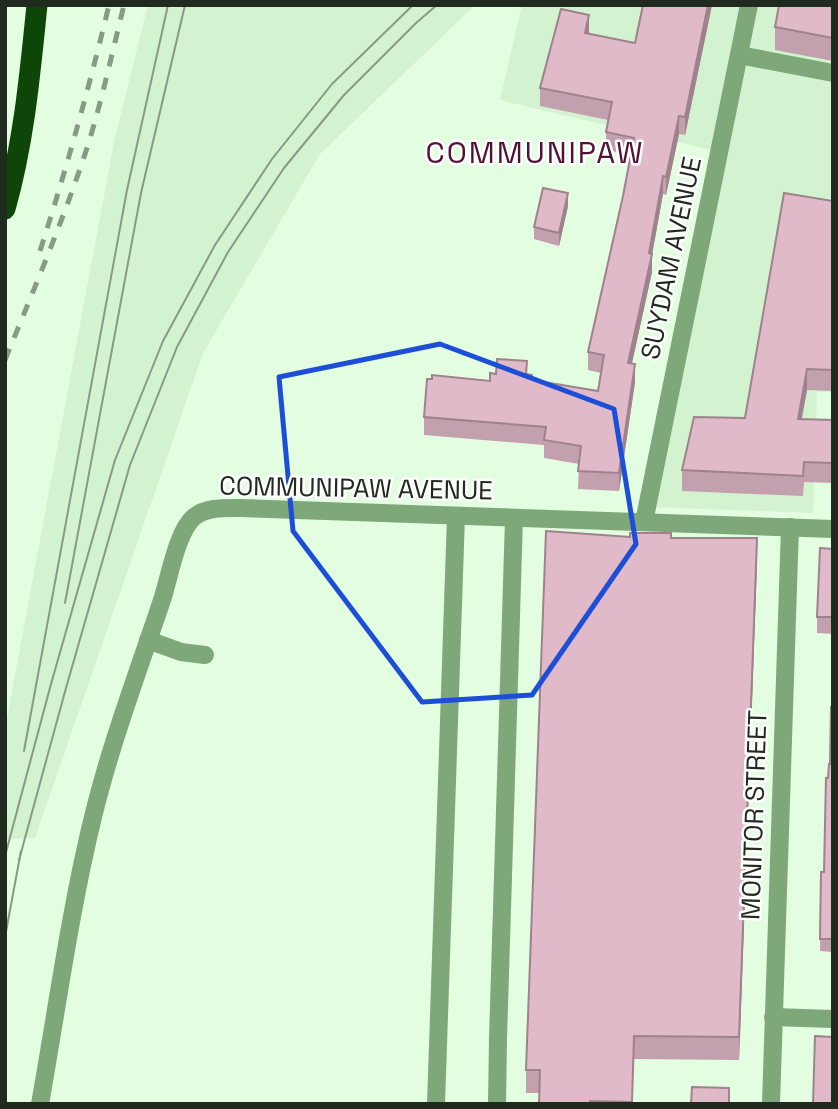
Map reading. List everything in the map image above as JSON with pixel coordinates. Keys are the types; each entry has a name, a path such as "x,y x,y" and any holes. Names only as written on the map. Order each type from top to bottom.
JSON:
{"highway":[{"path":"5,209 24,122 37,5"}],"street":[{"name":"SUYDAM AVENUE","path":"643,522 750,5"},
{"path":"739,55 833,74"},
{"name":"COMMUNIPAW AVENUE","path":"40,1104 93,815 182,534 194,517 204,511 240,508 833,529"},
{"path":"436,1104 456,516"},
{"path":"498,1104 514,518"},
{"name":"MONITOR STREET","path":"771,1104 790,527"},
{"path":"148,640 181,652 205,655"},
{"path":"774,1017 833,1019"}],"highlighted area":[{"path":"440,344 614,409 636,544 532,695 422,702 293,531 279,377"}],"shaded area":[{"path":"148,5 475,5 320,154 203,353 35,838 5,839 5,729 114,142"},
{"path":"522,5 833,5 833,392 817,392 813,513 652,507 720,152 500,100"}],"building":[{"path":"643,5 708,5 685,117 679,116 666,177 663,176 649,253 652,254 628,363 635,364 619,473 578,471 581,446 544,440 546,427 424,417 427,379 432,379 432,375 490,381 490,373 496,374 497,359 527,361 526,374 532,375 532,380 598,391 604,355 588,352 634,138 606,132 612,102 540,88 561,9 589,15 585,33 635,43"},
{"path":"779,5 833,5 833,38 775,27"},
{"path":"543,188 568,193 559,233 534,227"},
{"path":"784,193 833,201 833,370 807,369 798,419 833,420 833,463 804,462 803,476 682,470 694,417 745,418"},
{"path":"546,531 630,537 630,533 671,533 671,538 757,538 739,1037 634,1036 632,1102 539,1104 540,1070 526,1070"},
{"path":"820,548 833,549 833,617 817,617"},
{"path":"831,707 833,939 820,939 821,872 824,872"},
{"path":"815,1036 833,1037 833,1104 813,1104"},
{"path":"692,1087 729,1088 729,1104 691,1104"}],"tram line":[{"path":"24,751 127,190 168,5"},
{"path":"65,603 141,193 185,5"},
{"path":"5,856 115,460 163,341 215,245 272,159 332,84 413,5"},
{"path":"19,860 130,465 177,347 228,252 284,168 344,95 437,5"},
{"path":"5,937 21,851"}],"railway":[{"path":"40,251 77,129 109,5"},
{"path":"5,360 83,160 124,5"}],"district":[{"name":"COMMUNIPAW","path":"535,152"}]}
